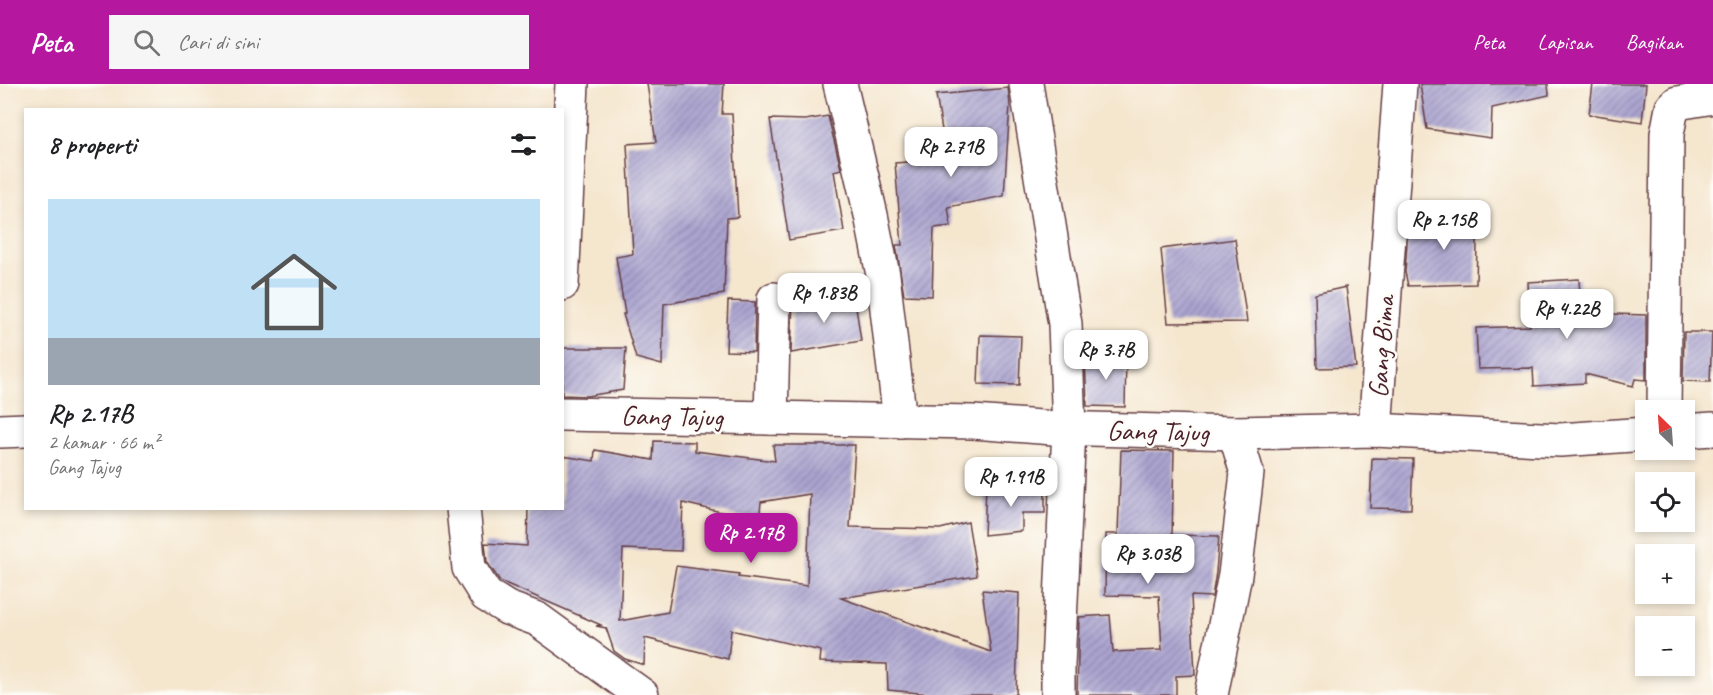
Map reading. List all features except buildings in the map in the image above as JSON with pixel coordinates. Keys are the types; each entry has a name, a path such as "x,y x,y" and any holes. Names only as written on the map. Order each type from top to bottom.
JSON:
{"street":[{"path":"564,279 572,84"},
{"path":"840,84 883,275 900,420"},
{"path":"1026,84 1065,324 1070,429 1058,695"},
{"name":"Gang Bima","path":"1376,430 1400,84"},
{"path":"1664,400 1667,134 1672,108 1677,103 1713,98"},
{"path":"771,418 774,299"},
{"name":"Gang Tajug","path":"564,414 973,422 1070,429 1234,433 1376,430 1560,440 1635,435"},
{"path":"1695,431 1713,429"},
{"path":"0,431 24,430"},
{"path":"1211,695 1235,575 1247,473 1234,433"},
{"path":"463,510 469,568 486,595 507,608 537,619 642,695"}]}
